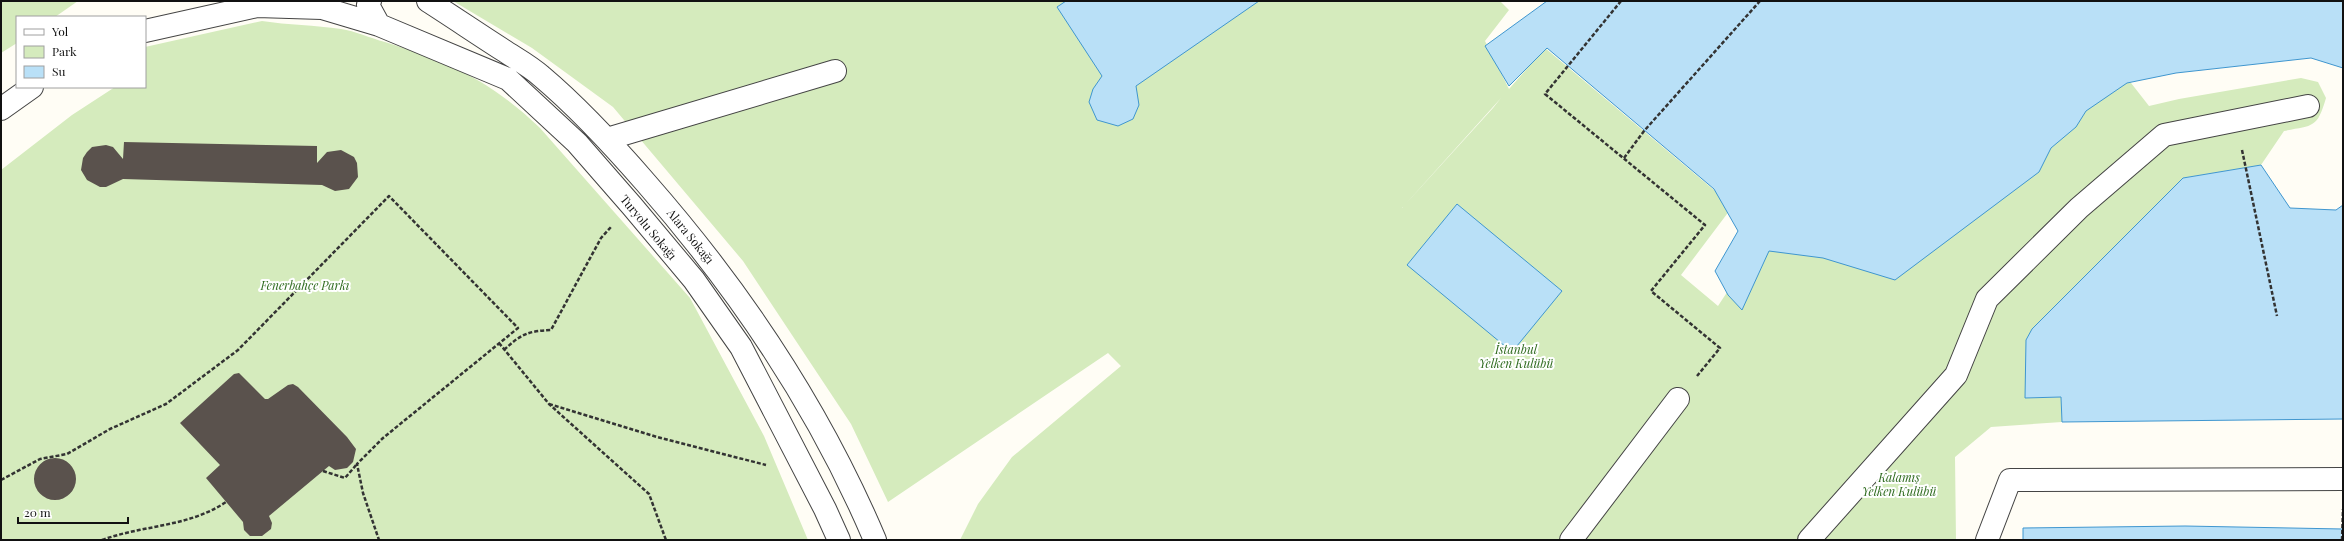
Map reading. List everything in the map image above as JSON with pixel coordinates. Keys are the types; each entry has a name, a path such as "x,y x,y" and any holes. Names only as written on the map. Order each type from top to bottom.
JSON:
{"street":[{"name":"Alara Sokağı","path":"428,1 540,74 607,139 686,228 724,278 760,330 824,436 860,504 875,540"},
{"path":"369,3 379,25"},
{"name":"Turyolu Sokağı","path":"146,31 257,6 322,8 379,25 508,79 577,143 694,280 741,347 808,474 840,540"},
{"path":"607,139 835,71"},
{"path":"1,109 31,88"},
{"path":"1809,540 1956,375 1987,298 2085,204 2164,135 2308,106"},
{"path":"1571,540 1678,399"},
{"path":"1987,540 2010,480 2343,479"}],"path":[{"path":"1621,1 1545,94 1705,225 1652,291 1720,348 1678,399"},
{"path":"1624,158 1644,131 1760,1"},
{"path":"2246,163 2277,316"},
{"path":"1,480 40,460 66,454 122,422 166,404 238,350 389,196 518,328 383,438 345,478 323,471"},
{"path":"504,350 519,336 527,333 551,330 601,238 632,206"},
{"path":"498,344 549,404 649,494 666,540"},
{"path":"549,404 657,437 808,474"},
{"path":"357,464 363,493 379,540"},
{"path":"102,540 124,532 196,517 213,511 226,502"}],"green space":[{"path":"1,1 78,1 56,16 16,16 16,44 1,53"},
{"path":"453,1 1500,1 1509,10 1485,41 1509,89 1545,48 1733,206 1681,275 1718,306 1762,239 2124,74 2149,106 2179,99 2301,78 2318,82 2326,98 2320,115 2316,120 2308,126 2284,131 2261,165 2183,178 2133,230 2025,398 2061,397 2062,422 1991,427 1955,457 1956,540 960,540 978,504 1012,457 1121,366 1108,353 888,502 851,424 743,261 613,107 532,48","holes":["1501,98 1493,108 1402,208"]},
{"name":"Fenerbahçe Parkı","path":"262,21 346,30 429,57 468,75 486,85 504,98 540,128 690,298 764,436 808,540 1,540 1,170 72,115 113,88 146,88 146,47"}],"water":[{"path":"1066,1 1259,1 1136,86 1139,105 1133,119 1118,126 1097,120 1089,102 1093,89 1102,76 1057,7"},
{"path":"1547,1 2343,1 2343,68 2311,58 2176,73 2127,83 2086,111 2076,127 2051,148 2039,172 1895,280 1823,258 1769,251 1742,310 1728,295 1715,271 1738,231 1714,189 1547,48 1509,86 1485,46"},
{"path":"2261,165 2290,208 2336,210 2343,205 2343,419 2062,422 2061,397 2025,398 2026,340 2032,329 2183,178"},
{"path":"1457,204 1562,291 1512,352 1407,265"},
{"path":"2185,526 2343,529 2343,540 2023,540 2023,528"}],"building":[{"path":"124,142 317,146 317,163 327,152 341,150 354,157 357,163 358,177 349,189 335,191 322,185 123,179 106,187 100,187 87,180 81,170 83,158 87,152 92,147 106,145 113,147 123,159"},
{"path":"239,373 265,399 268,399 288,385 293,384 298,387 347,437 356,449 353,462 347,468 335,470 329,466 269,516 272,523 271,529 262,536 250,536 244,530 243,522 206,478 220,465 180,423 234,374"},
{"path":"51,458 59,458 70,464 76,475 76,483 70,494 59,500 51,500 40,494 34,483 34,475 40,464"}],"park label":[{"name":"İstanbul Yelken Kulübü","path":"1516,356"},
{"name":"Kalamış Yelken Kulübü","path":"1899,484"}]}
